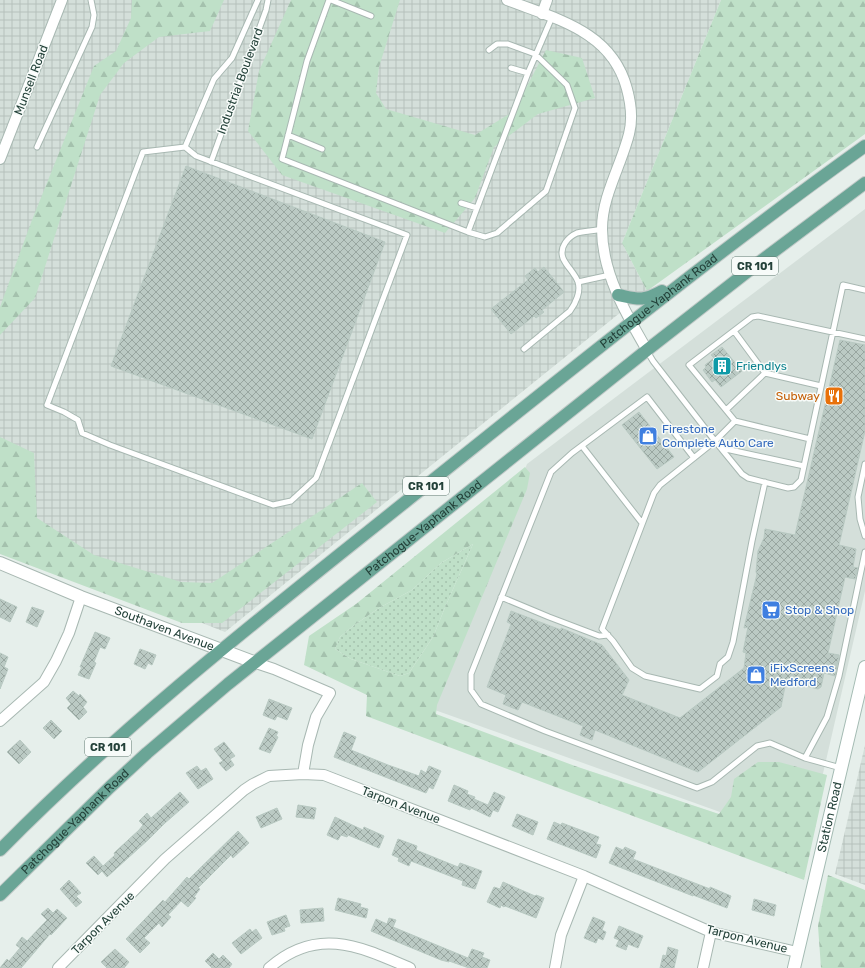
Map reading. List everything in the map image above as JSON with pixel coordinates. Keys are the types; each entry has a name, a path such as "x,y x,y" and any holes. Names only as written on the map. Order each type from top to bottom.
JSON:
{"main road":[{"name":"Patchogue-Yaphank Road","path":"0,850 32,817 102,752 221,650 696,272 865,146"},
{"name":"Patchogue-Yaphank Road","path":"0,894 147,753 216,694 647,350 767,256 865,183"},
{"path":"618,295 647,299 696,272"},
{"name":"Southaven Avenue","path":"0,563 81,597 256,663"},
{"name":"Station Road","path":"794,968 865,667"}],"street":[{"name":"Munsell Road","path":"0,159 62,0"},
{"path":"507,0 577,27 596,39 616,63 625,82 631,113 629,134 607,196 602,219 603,249 610,275 618,295 631,323 647,350"},
{"path":"547,0 547,15"},
{"path":"0,721 44,682 70,633 81,597"},
{"name":"Southaven Avenue","path":"256,663 274,669 330,693 316,717 308,745 303,774"},
{"name":"Tarpon Avenue","path":"58,968 165,859 244,790 269,776 303,774 324,775 584,876 711,932 797,952"},
{"path":"555,968 561,935 584,876"},
{"path":"703,968 711,932"},
{"path":"269,968 276,961 290,953 308,946 327,942 361,948 410,968"}],"lane":[{"path":"37,147 92,27 94,15 91,0"},
{"name":"Industrial Boulevard","path":"185,148 214,79 232,58 258,0"},
{"name":"Industrial Boulevard","path":"211,162 266,10 268,0"},
{"path":"372,16 330,0 307,61 282,159 468,232 485,237 497,233 546,190 575,108 567,85 535,54 508,44 497,44 489,50"},
{"path":"468,232 535,54 547,15"},
{"path":"511,68 528,73"},
{"path":"288,135 322,149"},
{"path":"185,148 196,156 211,162 407,235 316,478 291,501 273,505 110,445 82,433 78,420 47,405 142,152 185,148"},
{"path":"460,203 477,208"},
{"path":"524,349 574,305 578,292 578,282 563,258 562,249 567,240 577,234 602,229"},
{"path":"578,282 610,275"},
{"path":"647,350 653,361 742,474 748,478 788,488 794,487 800,480 804,466 843,285 865,290"},
{"path":"810,439 735,422 689,365 752,317 758,316 865,339"},
{"path":"734,331 765,373 821,386"},
{"path":"726,410 765,373"},
{"path":"694,458 648,397 582,446 551,472 471,674 471,690 481,704 545,731 697,788 712,782 757,746 770,743 805,758 842,768"},
{"path":"735,422 715,441 660,485 654,493 602,629 613,640 632,668 645,676 700,689 717,676 720,664 728,657 733,642 765,482"},
{"path":"582,446 642,523"},
{"path":"720,448 804,466"},
{"path":"865,464 858,497 860,519 865,536"},
{"path":"805,758 827,717 839,676 865,552"},
{"path":"501,597 599,636 608,635"}],"shaded area":[{"path":"0,0 721,0 622,243 647,291 225,632 0,544"},
{"path":"865,209 865,591 807,843 432,709 527,464"},
{"path":"865,745 865,885 835,874"}],"green space":[{"path":"132,0 224,0 210,31 159,37 124,63 100,95 35,298 0,335 0,307 32,220 94,66 116,51 131,18"},
{"path":"291,0 400,0 379,67 376,93 386,109 475,135 514,111 546,50 582,58 595,98 538,114 494,147 475,198 445,233 282,175 248,131 259,71"},
{"path":"721,0 865,0 865,134 647,291 622,243"},
{"path":"0,437 34,453 37,518 94,555 181,582 212,583 362,483 377,502 222,623 182,623 0,554"},
{"path":"525,467 530,473 527,489 437,705 436,714 575,766 719,814 731,797 734,779 758,762 779,762 827,775 804,880 366,716 367,695 304,665 309,636 356,604","holes":["473,544 433,637 409,673 400,676 351,659 335,649 340,637 353,626 379,608 412,590 441,563"]},
{"path":"473,544 433,637 409,673 400,676 351,659 335,649 340,637 353,626 379,608 412,590 441,563"},
{"path":"828,875 865,890 865,968 821,968 818,926"}],"building":[{"path":"186,166 385,242 312,439 111,366"},
{"path":"544,267 564,292 542,310 544,312 536,318 534,316 511,334 491,309 528,280 525,276 535,268 538,272"},
{"path":"840,340 865,345 865,431 839,545 856,549 853,567 858,568 855,579 845,577 828,653 839,655 835,676 824,673 821,687 818,689 786,681 781,707 698,772 595,730 592,740 580,735 583,726 522,702 518,710 503,704 506,695 487,687 511,624 507,622 511,611 561,630 561,628 602,645 629,680 622,695 680,718 744,668 746,653 743,652 748,627 744,628 757,574 758,551 764,538 765,529 795,535"},
{"name":"Friendlys","path":"722,347 742,371 721,387 715,380 712,382 703,370 706,367 705,365 714,358 711,355"},
{"path":"639,412 674,457 657,469 622,425"},
{"path":"0,599 17,607 10,622 0,617"},
{"path":"32,607 44,611 37,627 26,622"},
{"path":"95,632 110,638 105,649 100,647 94,662 96,663 89,679 78,675"},
{"path":"140,649 156,655 152,665 148,663 145,669 134,664"},
{"path":"0,653 8,657 4,667 8,669 0,689"},
{"path":"73,691 79,696 80,694 87,702 83,707 87,712 79,720 67,708 71,704 66,698"},
{"path":"269,699 292,708 287,720 277,716 275,720 263,715"},
{"path":"51,720 62,731 54,739 43,728"},
{"path":"269,728 278,732 276,736 278,737 270,753 259,749"},
{"path":"344,732 356,737 351,750 388,765 419,776 421,770 426,773 429,766 441,771 433,789 429,787 426,793 334,757"},
{"path":"20,740 31,752 19,764 7,752"},
{"path":"224,742 235,756 230,759 234,765 226,771 219,763 223,761 214,749"},
{"path":"197,766 201,771 206,768 213,779 198,789 186,773"},
{"path":"454,785 468,791 467,794 475,797 474,799 488,805 494,792 505,797 498,812 493,810 490,817 471,808 470,810 448,801"},
{"path":"180,792 189,802 107,877 102,871 98,875 86,863 94,856 103,866 115,855 114,853 139,830 143,825 139,821 147,813 151,818"},
{"path":"298,805 316,808 314,819 296,817"},
{"path":"277,808 282,819 261,828 256,817"},
{"path":"517,814 538,822 533,835 512,826"},
{"path":"335,817 363,830 364,827 384,836 379,848 348,835 347,837 341,835 338,840 327,835"},
{"path":"554,822 561,825 562,823 599,837 596,844 601,845 596,858 547,839"},
{"path":"238,831 249,843 233,858 231,855 198,888 200,889 194,897 196,898 188,907 181,901 168,915 171,917 162,927 159,923 144,938 150,943 140,953 126,939 163,900 165,902 187,877 189,879"},
{"path":"398,839 417,846 416,850 458,867 460,863 482,871 475,889 462,885 463,881 411,861 409,866 398,861 399,858 392,855"},
{"path":"616,847 623,850 625,847 636,852 633,859 731,896 727,908 609,863"},
{"path":"69,880 81,893 76,896 82,902 76,907 60,889"},
{"path":"503,882 535,896 544,898 536,918 505,906 504,907 501,905 500,908 487,902 494,887 500,889"},
{"path":"338,898 361,904 360,907 368,909 366,918 335,910"},
{"path":"754,899 776,905 774,916 752,910"},
{"path":"48,908 53,913 57,909 67,918 51,935 50,934 21,968 0,968 7,959 9,961 20,948 16,945 22,937 27,941 47,920 41,914"},
{"path":"323,908 324,921 301,923 300,910"},
{"path":"286,915 290,926 284,928 285,931 272,935 267,922"},
{"path":"593,917 605,922 602,930 606,932 603,940 598,938 596,943 584,938"},
{"path":"389,918 396,920 393,927 468,958 472,949 484,953 482,957 490,960 487,968 469,968 449,961 441,960 371,931 376,919 387,924"},
{"path":"619,926 643,936 638,948 628,944 626,950 616,946 619,940 614,938"},
{"path":"250,929 252,932 256,929 262,938 241,954 232,943"},
{"path":"668,947 678,950 674,968 660,968 663,955 666,956"},
{"path":"115,949 129,962 124,968 107,968 101,962"},
{"path":"213,953 219,959 223,955 232,964 229,968 212,968 205,961"}],"place":[{"name":"Friendlys","path":"722,366"},
{"name":"Subway","path":"834,396"},
{"name":"Firestone Complete Auto Care","path":"648,436"},
{"name":"Stop & Shop","path":"771,610"},
{"name":"iFixScreens Medford","path":"756,675"}]}
